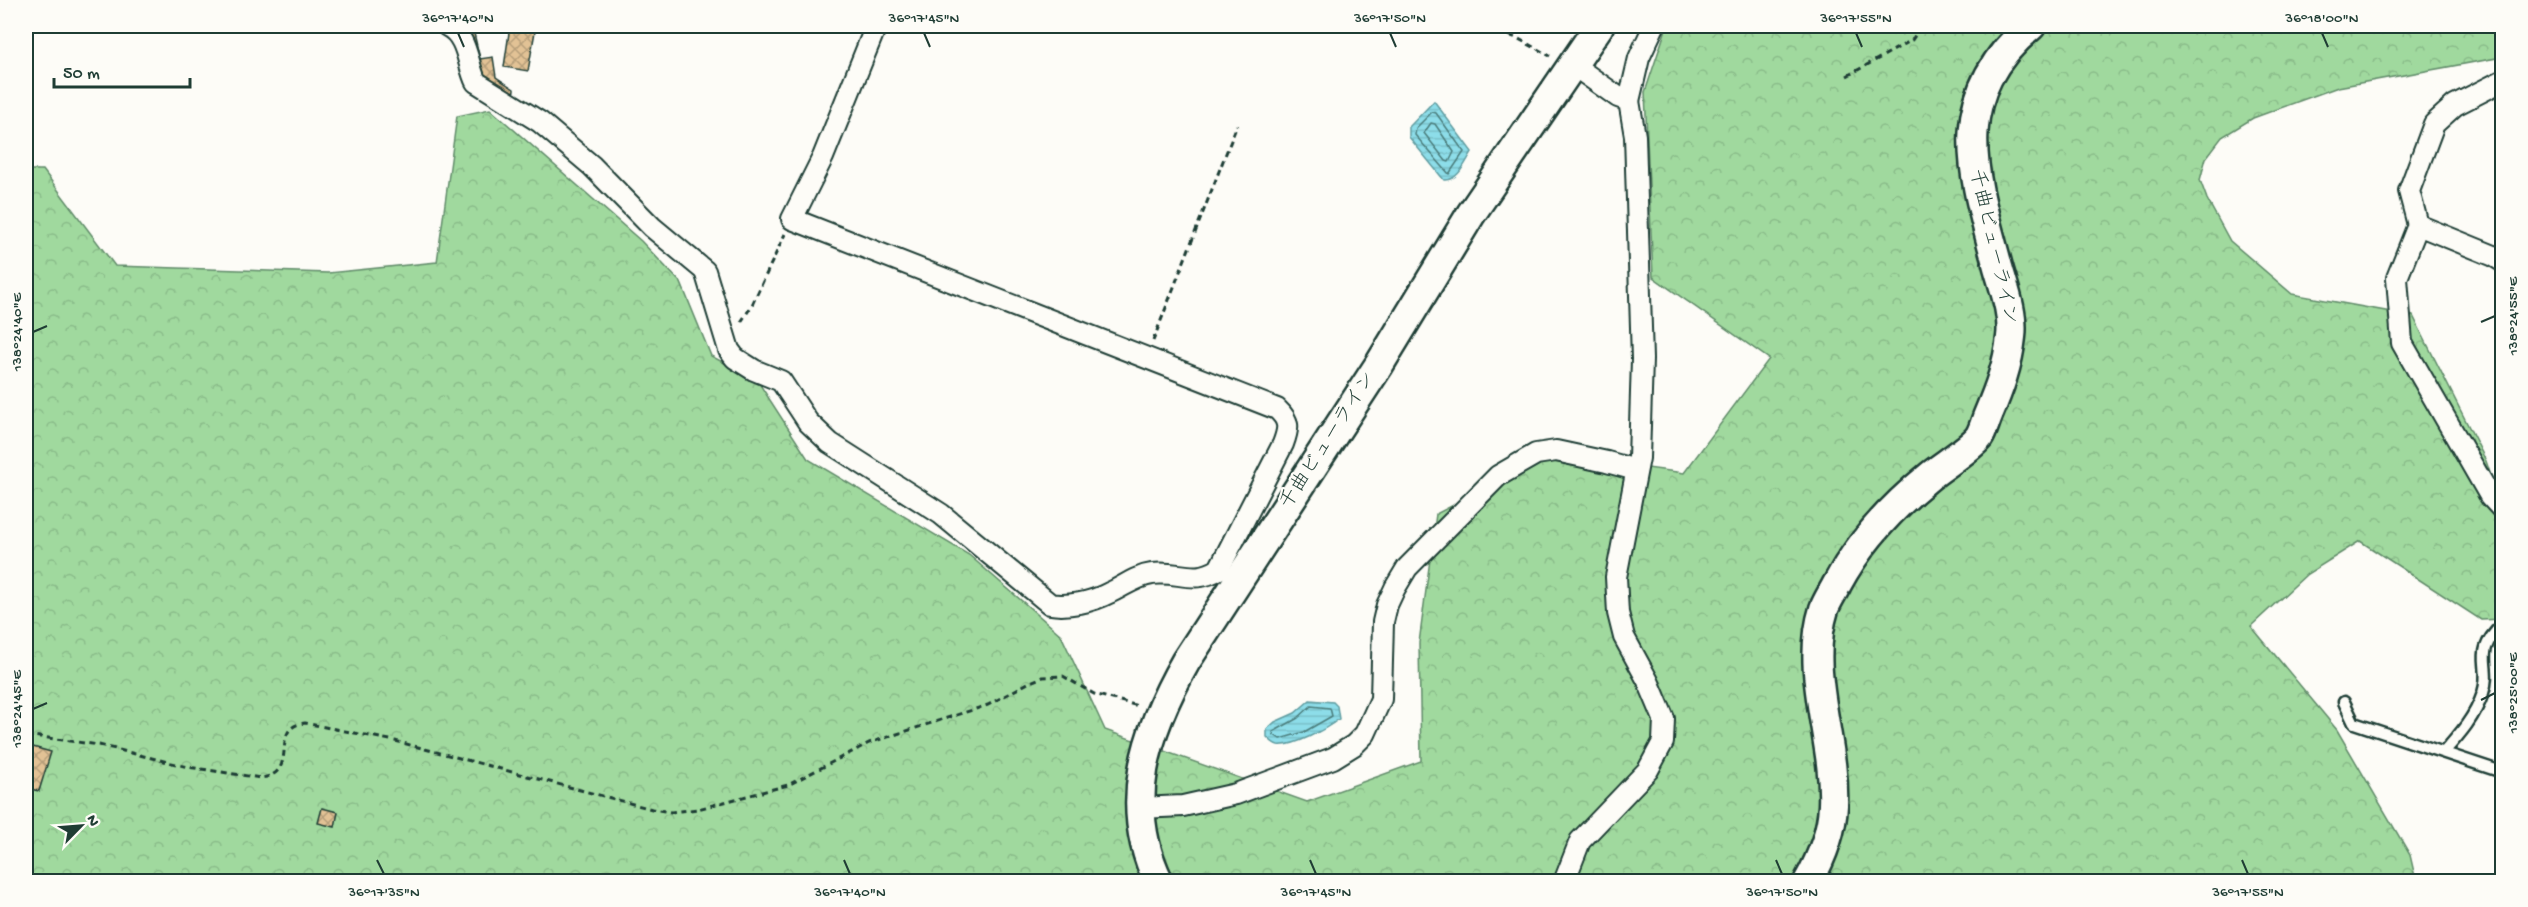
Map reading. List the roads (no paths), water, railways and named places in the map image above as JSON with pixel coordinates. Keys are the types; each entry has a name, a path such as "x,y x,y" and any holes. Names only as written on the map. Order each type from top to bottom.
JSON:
{"street":[{"path":"447,26 458,34 464,44 476,82 540,122 592,166 652,227 705,271 729,350 735,358 754,370 781,381 808,422 830,443 941,514 1050,604 1064,606 1107,594 1132,580 1149,574 1167,572 1198,578 1219,569 1289,428 1286,417 1277,408 792,219 823,157 876,26"},
{"name":"千曲ビューライン","path":"1159,882 1151,866 1143,838 1140,808 1144,762 1159,712 1186,661 1472,214 1599,26"},
{"path":"1564,882 1580,841 1648,770 1663,742 1664,719 1648,681 1624,637 1618,613 1616,577 1639,458 1642,359 1635,136 1629,101 1639,58 1654,26"},
{"name":"千曲ビューライン","path":"1808,882 1829,831 1833,805 1818,673 1818,640 1824,608 1848,563 1872,530 1923,482 1979,438 2004,378 2012,334 2006,298 1978,192 1973,159 1973,122 1988,75 2000,56 2031,26"},
{"path":"1573,65 1618,97 1629,101"},
{"path":"2502,81 2455,105 2434,124 2409,191 2418,225 2397,278 2402,343 2490,496 2502,509"},
{"path":"2418,225 2502,261"},
{"path":"1140,808 1183,806 1236,794 1333,758 1354,745 1365,734 1381,699 1383,622 1387,605 1395,588 1407,568 1498,476 1536,454 1556,451 1636,470"}],"lane":[{"path":"2444,752 2470,722 2484,691 2485,646 2502,625"},
{"path":"2344,702 2354,723 2502,772"}],"water":[{"path":"1434,101 1472,152 1461,170 1449,180 1444,180 1409,137 1409,127"},
{"path":"1310,700 1333,702 1337,706 1339,719 1318,732 1285,745 1273,743 1267,737 1267,729 1275,722 1295,713"}]}
